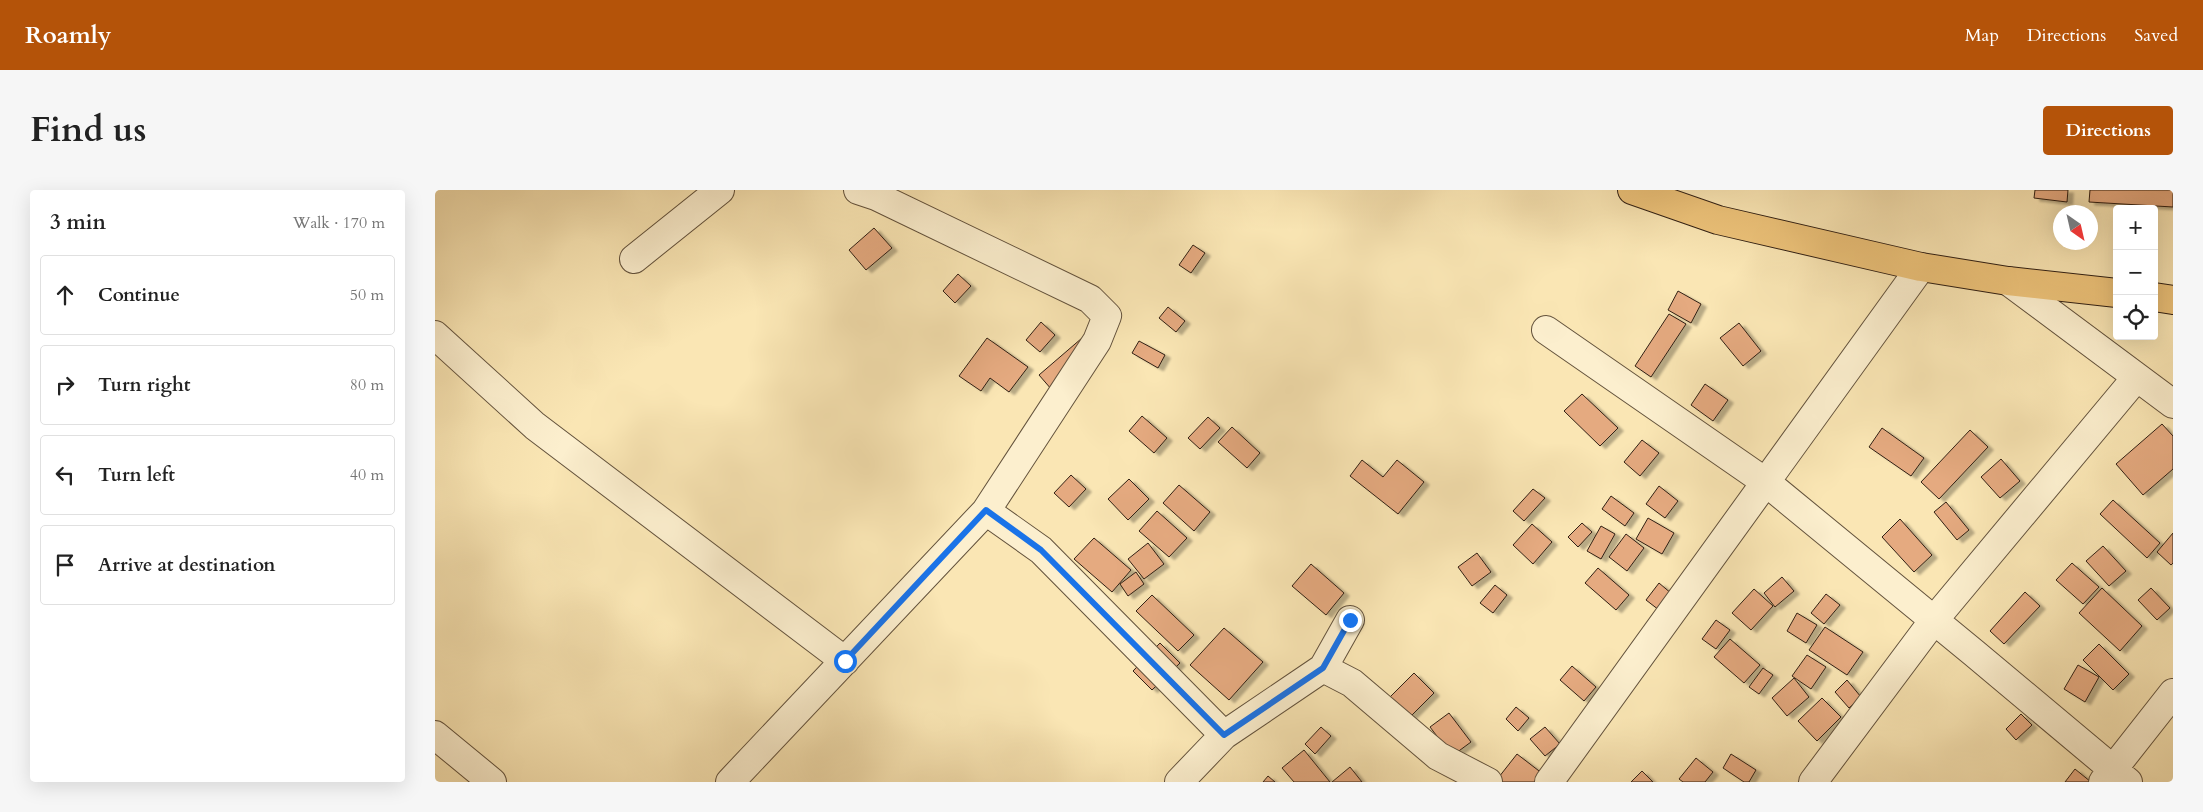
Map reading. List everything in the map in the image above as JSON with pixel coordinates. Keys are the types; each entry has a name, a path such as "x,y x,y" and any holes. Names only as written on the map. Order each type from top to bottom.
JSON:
{"main road":[{"path":"1632,190 1719,220 1921,267 2008,281 2113,293"},
{"path":"2158,298 2173,300"}],"street":[{"path":"634,259 720,190"},
{"path":"729,782 986,510 1097,341 1107,316 1090,300 876,196 858,190"},
{"path":"1549,782 1767,484 1921,267"},
{"path":"2008,281 2173,404"},
{"path":"1546,330 1767,484 1934,620 2115,778 2173,693"},
{"path":"435,335 535,426 845,661"},
{"path":"1813,782 1934,620 2136,378"},
{"path":"986,510 1041,550 1224,735"},
{"path":"1179,782 1224,735 1323,668 1350,620"},
{"path":"1323,668 1352,683 1438,756 1488,782"},
{"path":"435,735 492,782"}],"building":[{"path":"2035,190 2068,190 2067,202 2034,198"},
{"path":"2090,190 2173,190 2173,207 2089,202"},
{"path":"874,228 892,248 866,270 849,250"},
{"path":"1193,245 1205,253 1191,273 1179,265"},
{"path":"958,274 971,286 955,303 943,291"},
{"path":"1678,291 1701,304 1691,323 1668,310"},
{"path":"1168,307 1185,321 1176,332 1159,318"},
{"path":"1669,314 1686,324 1651,377 1635,366"},
{"path":"1041,322 1055,335 1040,352 1026,340"},
{"path":"1739,323 1761,351 1743,366 1720,338"},
{"path":"987,338 1028,367 1009,392 990,378 981,391 959,376"},
{"path":"1082,338 1095,352 1052,390 1039,375"},
{"path":"1139,341 1165,355 1158,368 1132,353"},
{"path":"1705,384 1728,400 1713,421 1691,405"},
{"path":"1582,394 1618,428 1600,446 1564,411"},
{"path":"1142,416 1167,438 1154,453 1129,431"},
{"path":"1208,417 1220,428 1200,449 1188,438"},
{"path":"2162,424 2173,436 2173,469 2143,495 2116,464"},
{"path":"1232,427 1260,453 1247,468 1218,442"},
{"path":"1882,428 1924,458 1911,476 1869,447"},
{"path":"1970,430 1988,447 1939,499 1921,482"},
{"path":"1642,440 1659,453 1640,476 1624,462"},
{"path":"2001,459 2020,481 2000,498 1981,477"},
{"path":"1362,460 1383,477 1397,460 1424,482 1398,514 1350,476"},
{"path":"1071,475 1086,489 1069,507 1054,493"},
{"path":"1129,479 1149,499 1128,520 1108,499"},
{"path":"1179,485 1210,512 1194,531 1163,503"},
{"path":"1659,486 1678,501 1665,518 1646,504"},
{"path":"1533,489 1545,498 1524,521 1513,511"},
{"path":"1611,496 1634,513 1625,526 1602,509"},
{"path":"2113,500 2160,543 2147,558 2100,514"},
{"path":"1946,502 1969,530 1957,540 1934,512"},
{"path":"1157,511 1187,538 1169,557 1139,531"},
{"path":"1648,518 1674,533 1662,554 1636,539"},
{"path":"1900,519 1932,555 1914,572 1882,537"},
{"path":"1582,523 1592,532 1578,547 1568,537"},
{"path":"1532,524 1552,542 1533,564 1513,545"},
{"path":"1601,526 1615,534 1601,559 1587,551"},
{"path":"2173,533 2173,563 2171,565 2157,552"},
{"path":"1626,534 1644,548 1627,571 1609,557"},
{"path":"1094,538 1131,570 1112,592 1074,559"},
{"path":"1148,543 1164,564 1144,579 1128,559"},
{"path":"2103,546 2126,571 2109,586 2086,561"},
{"path":"1477,553 1491,572 1472,586 1458,567"},
{"path":"2072,563 2099,587 2083,604 2056,580"},
{"path":"1311,564 1344,593 1326,615 1292,586"},
{"path":"1598,568 1629,595 1616,610 1585,583"},
{"path":"1136,572 1144,584 1128,596 1120,584"},
{"path":"1782,577 1794,591 1775,607 1764,593"},
{"path":"1659,583 1672,594 1659,610 1646,600"},
{"path":"1495,585 1507,595 1493,613 1480,603"},
{"path":"2102,588 2142,626 2120,651 2079,613"},
{"path":"2151,588 2170,608 2157,620 2138,600"},
{"path":"1754,589 1773,606 1751,630 1732,613"},
{"path":"2025,592 2040,606 2004,644 1990,631"},
{"path":"1826,594 1840,605 1824,624 1811,613"},
{"path":"1152,595 1194,635 1178,651 1136,611"},
{"path":"1797,613 1817,625 1806,643 1787,631"},
{"path":"1716,620 1730,630 1716,649 1702,639"},
{"path":"1825,627 1863,652 1847,675 1809,650"},
{"path":"1224,628 1263,662 1229,700 1190,665"},
{"path":"1730,639 1760,665 1744,683 1714,657"},
{"path":"1160,643 1180,663 1152,690 1133,671"},
{"path":"2099,644 2129,674 2113,690 2083,660"},
{"path":"1807,655 1826,667 1811,689 1792,676"},
{"path":"2078,665 2099,677 2085,702 2064,689"},
{"path":"1572,666 1596,687 1584,701 1560,680"},
{"path":"1763,668 1773,675 1759,694 1749,687"},
{"path":"1414,673 1434,693 1410,717 1390,697"},
{"path":"1794,678 1809,697 1787,716 1772,698"},
{"path":"1847,680 1861,697 1849,708 1835,692"},
{"path":"1822,698 1841,717 1817,741 1798,721"},
{"path":"1516,707 1529,718 1518,731 1506,719"},
{"path":"1449,713 1471,742 1452,756 1430,727"},
{"path":"2021,714 2032,725 2016,740 2006,729"},
{"path":"1321,727 1331,736 1315,754 1305,744"},
{"path":"1545,727 1560,744 1545,756 1530,739"},
{"path":"1304,750 1330,782 1294,782 1282,768"},
{"path":"1517,754 1543,774 1536,782 1495,782"},
{"path":"1731,754 1756,770 1749,782 1744,782 1723,768"},
{"path":"1696,758 1713,772 1705,782 1683,782 1679,779"},
{"path":"1350,767 1362,782 1332,782"},
{"path":"2075,769 2091,782 2065,782"},
{"path":"1642,771 1653,782 1631,782"},
{"path":"1268,776 1275,782 1263,782"}],"route":[{"path":"845,661 986,510 1041,550 1224,735 1323,668 1350,620"}]}
